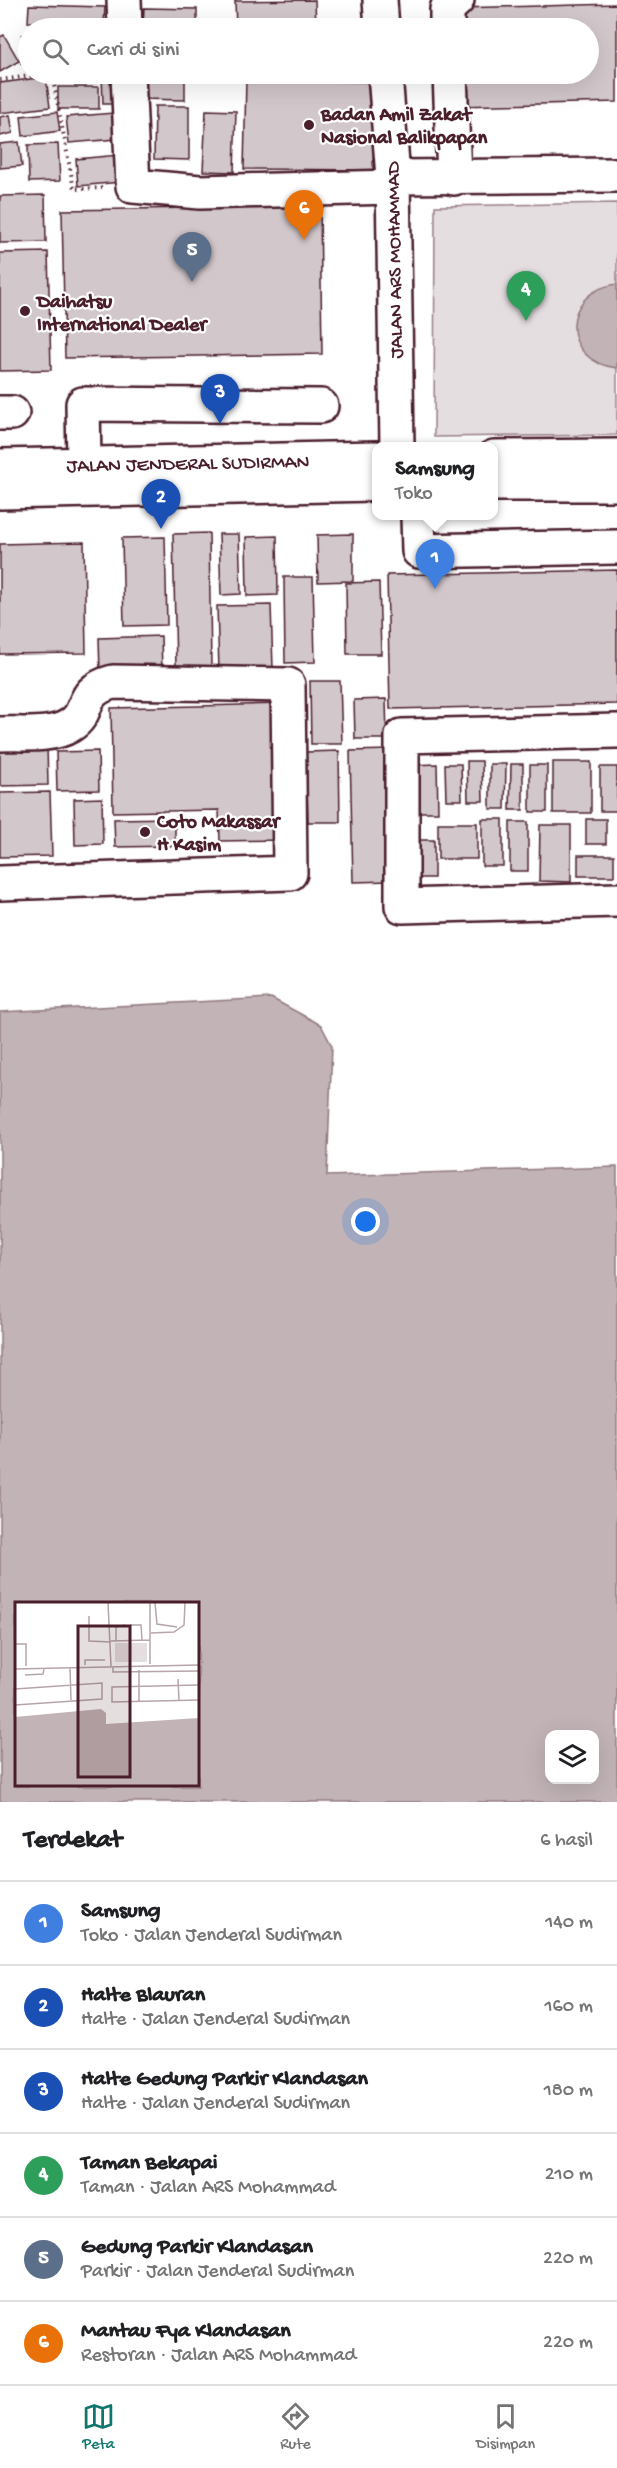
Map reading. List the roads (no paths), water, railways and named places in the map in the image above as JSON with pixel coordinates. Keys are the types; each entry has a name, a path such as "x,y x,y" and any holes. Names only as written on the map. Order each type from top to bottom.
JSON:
{"main road":[{"path":"124,0 125,18"},
{"path":"380,0 381,18"},
{"path":"447,18 447,9 457,0"},
{"path":"128,84 133,186 200,192 454,178 617,175"},
{"name":"JALAN ARS MOHAMMAD","path":"386,84 393,182 397,442"},
{"path":"450,84 454,178"},
{"path":"84,463 83,404 321,406"},
{"path":"498,457 617,456"},
{"name":"JALAN JENDERAL SUDIRMAN","path":"0,466 372,458"},
{"name":"JALAN JENDERAL SUDIRMAN","path":"0,492 372,484"},
{"path":"498,484 617,484"},
{"path":"418,520 419,551 617,547"},
{"path":"0,734 57,730 68,727 75,721 88,695 97,686 113,682 288,685 290,873 0,883"},
{"path":"617,731 402,736 402,906 617,900"}],"place":[{"name":"Badan Amil Zakat Nasional Balikpapan","path":"309,125"},
{"name":"Mantau Fya Klandasan","path":"304,240"},
{"name":"Gedung Parkir Klandasan","path":"192,282"},
{"name":"Daihatsu International Dealer","path":"25,311"},
{"name":"Taman Bekapai","path":"526,321"},
{"name":"Halte Gedung Parkir Klandasan","path":"220,424"},
{"name":"Halte Blauran","path":"161,529"},
{"name":"Samsung","path":"435,589"},
{"name":"Coto Makassar H Kasim","path":"145,832"}]}
